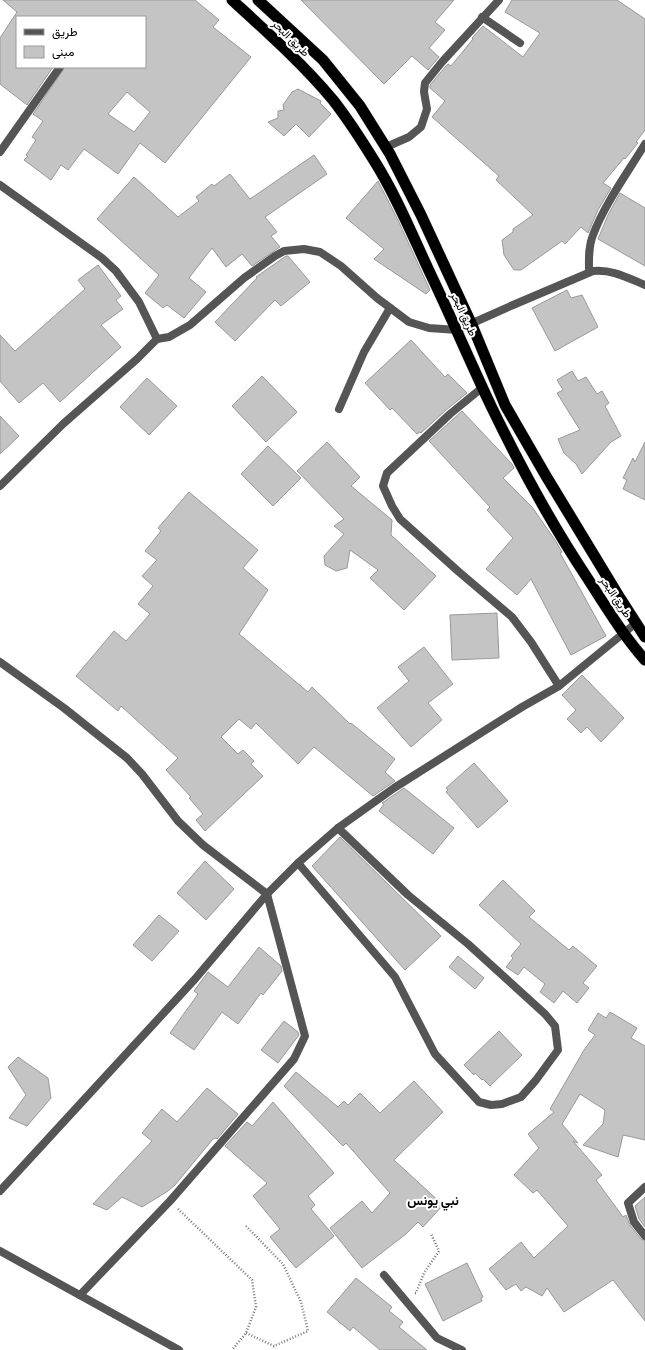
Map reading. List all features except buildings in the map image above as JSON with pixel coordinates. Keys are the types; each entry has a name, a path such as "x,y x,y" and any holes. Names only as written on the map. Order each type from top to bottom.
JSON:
{"highway":[{"name":"طريق البحر","path":"232,0 305,70 332,100 346,118 379,169 402,213 492,408 547,512 576,561 623,632 645,660"},
{"name":"طريق البحر","path":"258,0 323,60 360,106 386,147 421,215 472,325 505,405 546,476 645,637"}],"street":[{"path":"386,147 409,138 421,126 427,109 424,92 425,83 482,17 499,0"},
{"path":"482,17 520,42"},
{"path":"0,152 59,68"},
{"path":"589,272 592,236 615,192 645,144"},
{"path":"0,185 102,258 116,271 139,302 156,339"},
{"path":"0,486 62,424 137,359 156,339 169,337 185,329 244,278 275,256 284,252 296,249 320,252 329,257 403,318 417,325 429,328 457,330 472,325 513,305 589,272 601,270 618,274 645,285"},
{"path":"339,409 364,352 390,308"},
{"path":"482,387 450,414 386,473 383,486 392,506 407,526 506,611 521,627 559,686"},
{"path":"0,1191 195,979 267,894 298,863 338,828 394,788 522,707 559,686 623,632 636,623"},
{"path":"0,662 64,708 127,758 142,774 178,821 203,845 267,894 305,1036 294,1059 170,1201 80,1295"},
{"path":"298,863 395,977 435,1054 479,1102 491,1105 502,1104 521,1097 536,1080 558,1050 555,1026 545,1014 468,944 408,895 338,828"},
{"path":"645,1187 628,1203 634,1222 645,1236"},
{"path":"0,1251 179,1350"},
{"path":"384,1274 438,1338 462,1350"}],"path":[{"path":"170,1201 252,1280 256,1306 246,1333 232,1350"},
{"path":"246,1226 283,1264 302,1302 308,1330 274,1346 246,1333"},
{"path":"401,1294 416,1293 424,1273 439,1251 431,1234"}],"district":[{"name":"نبي يونس","path":"433,1200"}]}
